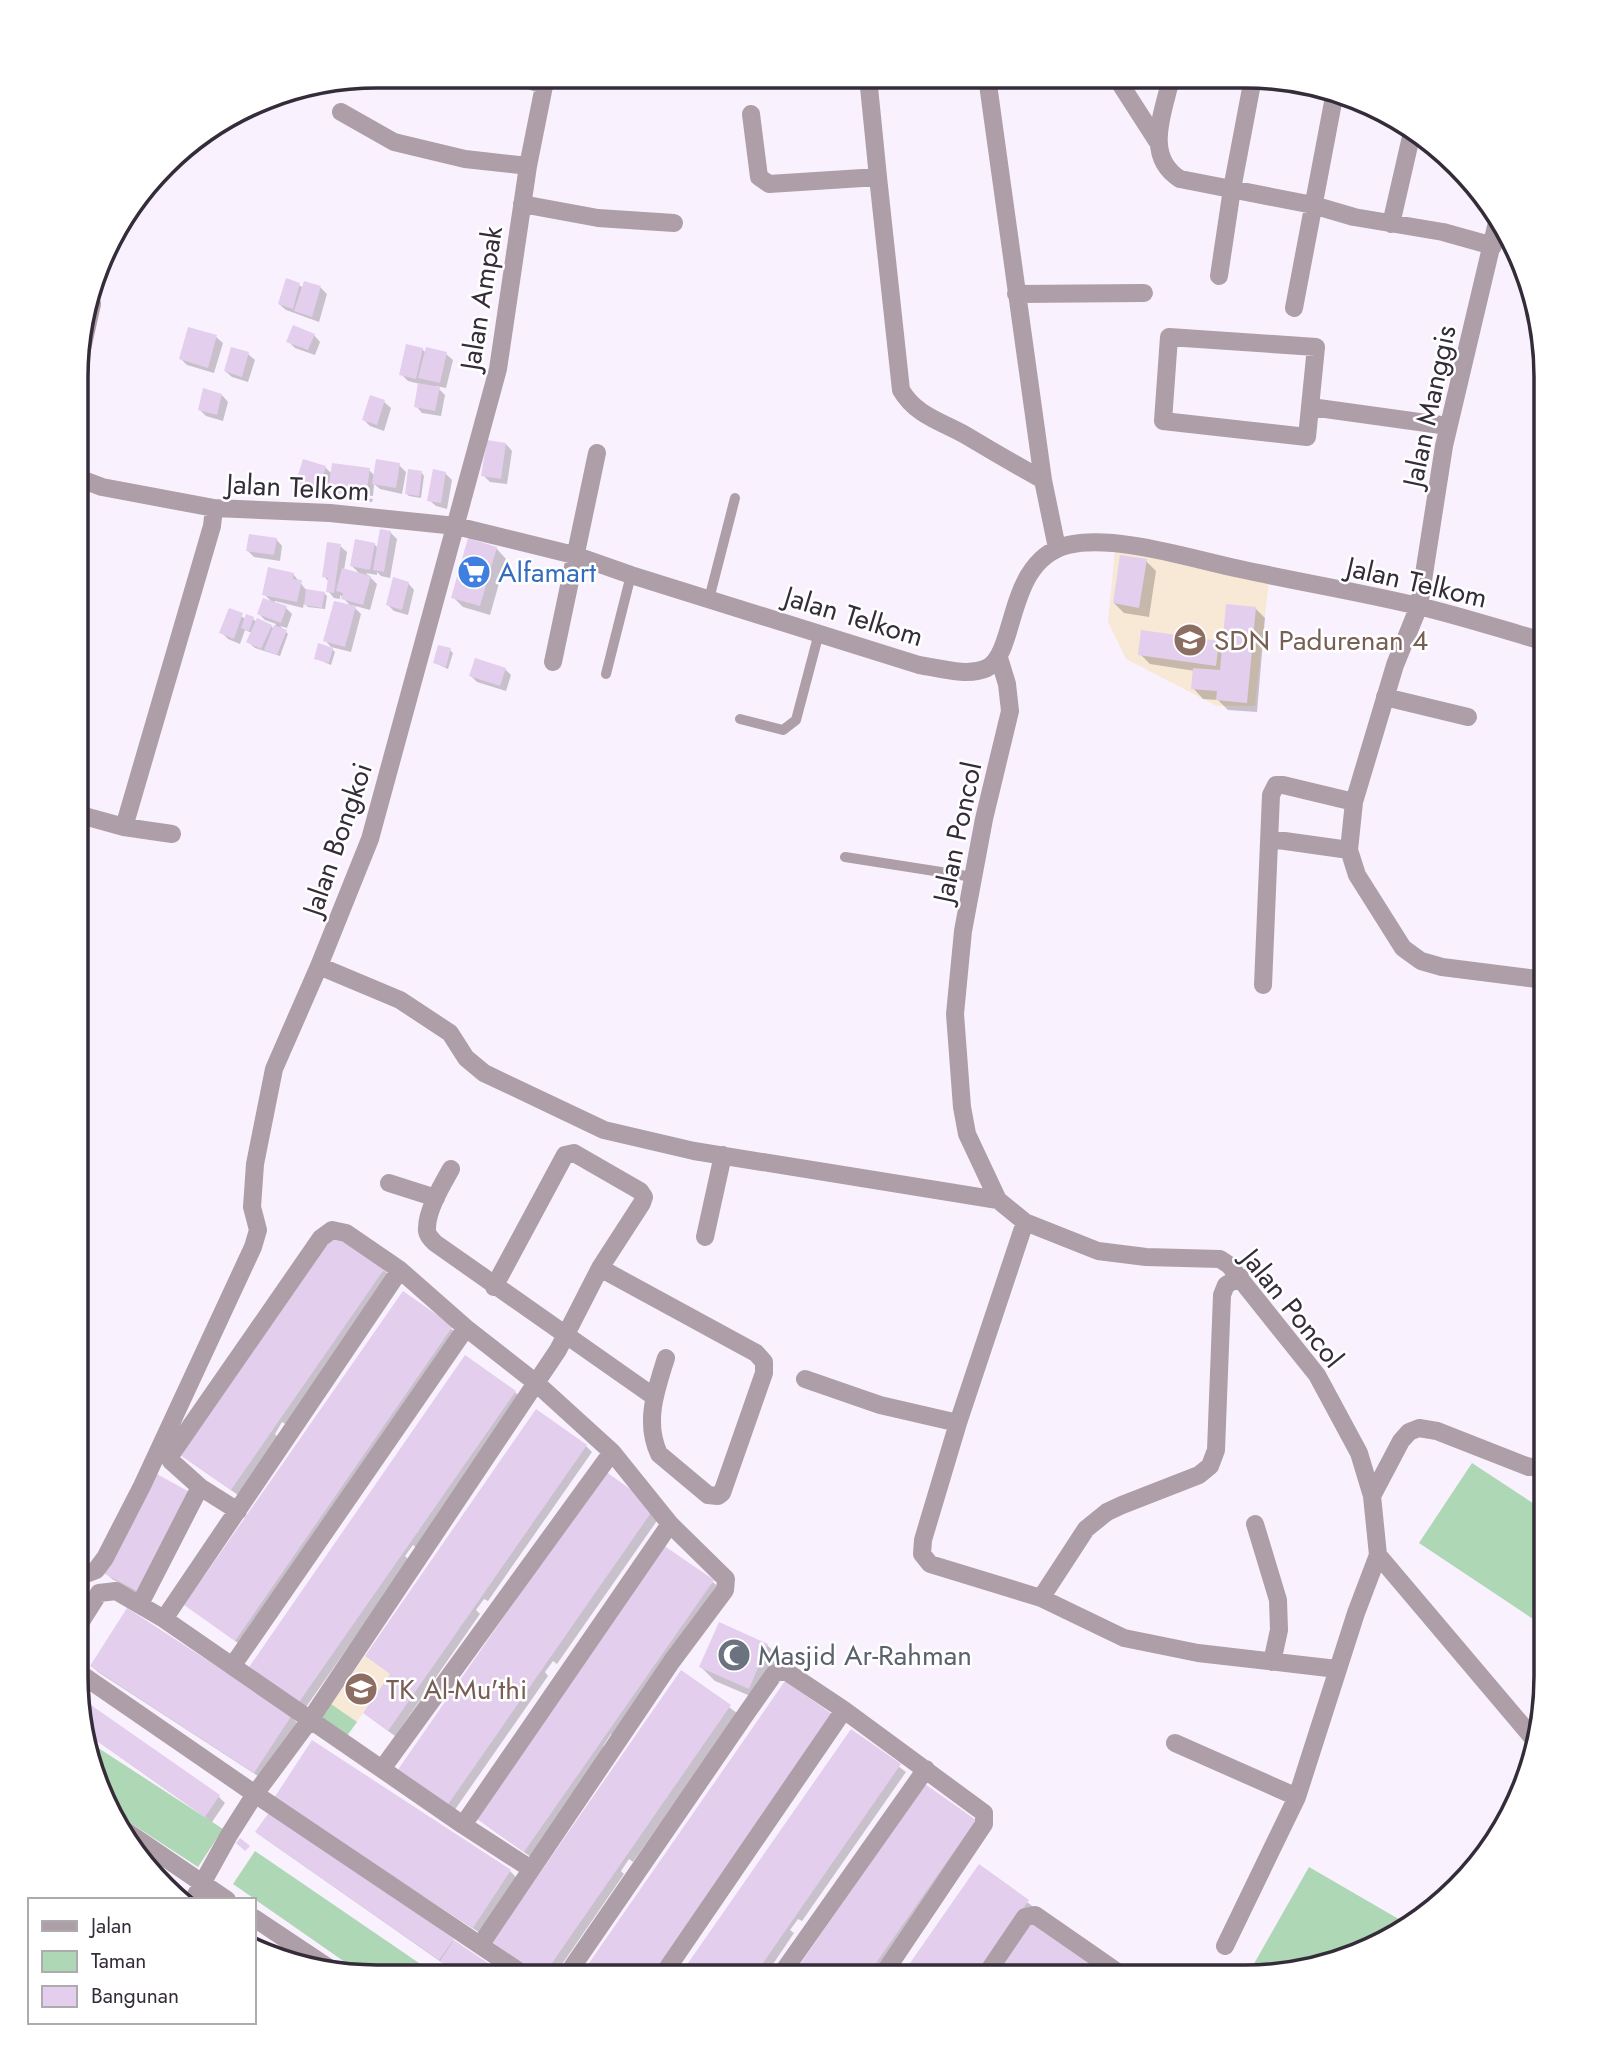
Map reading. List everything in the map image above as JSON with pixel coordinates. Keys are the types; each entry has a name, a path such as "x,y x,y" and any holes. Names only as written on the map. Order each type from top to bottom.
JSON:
{"street":[{"name":"Jalan Ampak","path":"456,526 498,369 528,166 543,88"},
{"path":"869,88 901,390 906,400 940,424 963,434 1043,480"},
{"path":"988,88 1043,480 1058,548 1037,563 1016,600 999,658"},
{"path":"1123,88 1157,141 1163,160 1172,174 1180,178 1313,205 1391,225 1443,232 1493,246"},
{"path":"1157,141 1169,88"},
{"path":"1219,276 1251,88"},
{"path":"1294,308 1333,102"},
{"path":"341,112 394,142 465,159 528,166"},
{"path":"751,114 759,177 769,184 878,177"},
{"path":"1391,225 1410,140"},
{"path":"522,204 598,218 674,223"},
{"name":"Jalan Manggis","path":"1349,850 1354,802 1385,697 1419,606 1448,426 1495,233"},
{"path":"1016,294 1144,293"},
{"path":"1169,337 1316,347 1311,407 1307,437 1163,421 1169,337"},
{"path":"1311,407 1448,426"},
{"path":"553,662 597,453"},
{"name":"Jalan Telkom","path":"88,482 102,487 214,508 330,513 456,526 574,555 929,666 973,672 988,668 999,658"},
{"path":"124,827 212,526 214,508"},
{"name":"Jalan Bongkoi","path":"88,1573 96,1570 105,1558 142,1486 248,1261 258,1230 252,1208 255,1164 274,1069 370,839 456,526"},
{"name":"Jalan Telkom","path":"1058,548 1083,542 1102,542 1159,551 1419,606 1534,639"},
{"name":"Jalan Poncol","path":"999,658 1007,684 1010,711 984,819 963,931 955,1014 962,1107 967,1134 998,1200 1025,1222 1098,1251 1146,1257 1220,1259 1240,1278 1317,1375 1359,1453 1372,1496 1378,1555"},
{"path":"1385,697 1468,717"},
{"path":"1263,985 1271,795 1276,785 1354,802"},
{"path":"88,817 124,827 172,834"},
{"path":"1270,839 1349,850 1357,875 1403,948 1421,961 1442,967 1534,978"},
{"path":"319,966 400,1000 450,1033 466,1058 484,1073 604,1130 694,1151 998,1200"},
{"path":"199,1892 229,1835 255,1794 310,1720 562,1342 600,1268 644,1197 640,1191 574,1153 565,1155 494,1287"},
{"path":"705,1237 723,1155"},
{"path":"451,1169 436,1198 427,1228 428,1236 562,1342 653,1396"},
{"path":"389,1183 436,1198"},
{"path":"1025,1222 958,1423 923,1540 922,1554 930,1564 1041,1598 1124,1638 1198,1653 1337,1669"},
{"path":"238,1511 200,1487 171,1461 172,1453 321,1238 332,1230 346,1233 400,1270 466,1328 538,1378 612,1452 670,1524 726,1579 725,1590 672,1661 481,1944"},
{"path":"600,1268 756,1353 764,1362 764,1373 722,1493 718,1496 708,1495 659,1454 651,1433 653,1396 667,1359"},
{"path":"164,1619 400,1270"},
{"path":"1041,1598 1086,1529 1107,1512 1199,1475 1210,1466 1216,1450 1222,1295 1226,1285 1240,1278"},
{"path":"233,1665 466,1328"},
{"path":"805,1379 880,1405 958,1423"},
{"path":"1372,1496 1401,1441 1409,1432 1419,1427 1437,1431 1529,1468 1534,1467"},
{"path":"382,1769 612,1452"},
{"path":"140,1604 200,1487"},
{"path":"463,1825 670,1524"},
{"path":"1255,1524 1278,1600 1279,1630 1272,1662"},
{"path":"1224,1946 1297,1797 1337,1669 1378,1555 1528,1732"},
{"path":"88,1610 99,1593 116,1591 140,1604 531,1869"},
{"path":"574,1965 774,1674 785,1670 984,1813 984,1824 889,1965"},
{"path":"88,1679 510,1965"},
{"path":"670,1965 844,1710"},
{"path":"1175,1743 1297,1797"},
{"path":"787,1965 926,1769"},
{"path":"145,1848 199,1892 220,1898"},
{"path":"992,1965 1025,1917 1035,1916 1107,1965"},
{"path":"256,1919 313,1958"}],"lane":[{"path":"709,599 735,498"},
{"path":"606,674 631,575"},
{"path":"740,719 783,730 796,720 819,633"},
{"path":"845,858 973,877"}],"shaded area":[{"name":"SDN Padurenan 4","path":"1115,549 1269,579 1255,706 1217,706 1126,659 1108,622"},
{"name":"TK Al-Mu'thi","path":"365,1656 390,1674 344,1740 319,1721"}],"green space":[{"path":"1472,1463 1534,1504 1534,1620 1419,1543"},
{"path":"331,1704 357,1722 344,1740 319,1721"},
{"path":"96,1747 223,1829 198,1867 126,1820"},
{"path":"255,1851 422,1965 346,1963 233,1884"},
{"path":"1309,1867 1399,1919 1372,1935 1319,1955 1254,1964"}],"building":[{"path":"286,278 300,283 293,309 278,304"},
{"path":"304,281 321,286 312,317 294,311"},
{"path":"293,325 315,334 308,350 286,342"},
{"path":"188,327 217,335 208,368 179,359"},
{"path":"406,344 423,348 416,379 399,375"},
{"path":"231,347 249,352 242,377 224,371"},
{"path":"426,347 447,352 440,383 418,378"},
{"path":"418,383 440,387 435,411 414,407"},
{"path":"203,388 222,394 217,415 198,410"},
{"path":"370,395 385,400 377,425 362,420"},
{"path":"487,440 506,443 501,479 481,476"},
{"path":"303,459 326,466 319,492 295,485"},
{"path":"376,459 400,463 396,488 372,484"},
{"path":"332,463 370,468 366,497 328,492"},
{"path":"408,469 422,471 419,496 405,494"},
{"path":"433,469 446,472 441,503 427,501"},
{"path":"380,529 391,531 384,572 373,570"},
{"path":"249,534 277,538 274,555 246,551"},
{"name":"Alfamart","path":"468,538 497,547 480,606 451,598"},
{"path":"355,539 375,543 370,570 350,566"},
{"path":"327,542 341,544 334,593 326,592 328,578 322,577"},
{"path":"1120,555 1147,559 1139,608 1113,603"},
{"path":"268,567 294,573 293,579 302,580 297,602 262,595"},
{"path":"342,568 371,576 363,605 341,599 343,593 336,591"},
{"path":"393,577 409,582 402,610 386,605"},
{"path":"306,589 325,592 322,608 304,605"},
{"path":"263,598 287,606 281,623 257,614"},
{"path":"334,601 356,606 345,647 323,641"},
{"path":"1226,604 1256,607 1247,703 1216,700 1217,691 1191,689 1193,668 1220,670"},
{"path":"229,608 243,613 234,639 219,633"},
{"path":"246,614 254,617 249,631 241,628"},
{"path":"257,618 272,625 261,649 246,642"},
{"path":"274,625 287,630 277,655 264,650"},
{"path":"1141,630 1219,641 1216,666 1138,655"},
{"path":"318,643 333,648 329,663 314,659"},
{"path":"438,645 451,648 446,667 433,663"},
{"path":"475,658 506,668 500,686 469,676"},
{"path":"334,1233 385,1268 231,1490 180,1455"},
{"path":"403,1291 453,1326 235,1641 184,1605"},
{"path":"465,1355 516,1391 297,1705 247,1670"},
{"path":"536,1409 587,1445 388,1731 363,1713 390,1674 365,1656"},
{"path":"605,1471 655,1507 447,1806 397,1771"},
{"path":"157,1474 193,1494 139,1592 103,1573"},
{"path":"663,1545 714,1580 524,1852 474,1817"},
{"path":"127,1608 292,1715 254,1773 90,1666"},
{"name":"Masjid Ar-Rahman","path":"719,1622 768,1644 749,1689 699,1667"},
{"path":"681,1670 731,1705 551,1965 524,1965 492,1942"},
{"path":"785,1681 835,1716 663,1965 588,1965"},
{"path":"89,1704 220,1795 205,1817 95,1739"},
{"path":"851,1729 901,1764 762,1965 687,1965"},
{"path":"312,1740 511,1870 473,1928 274,1798"},
{"path":"925,1784 976,1820 875,1965 800,1965"},
{"path":"270,1811 454,1939 439,1960 255,1832"},
{"path":"240,1838 250,1846 245,1851 236,1843"},
{"path":"979,1864 1029,1900 985,1965 909,1965"},
{"path":"1031,1921 1098,1965 1003,1965"},
{"path":"454,1940 490,1965 446,1965 440,1961"}],"place":[{"name":"Alfamart","path":"474,572"},
{"name":"SDN Padurenan 4","path":"1190,640"},
{"name":"Masjid Ar-Rahman","path":"734,1655"},
{"name":"TK Al-Mu'thi","path":"361,1689"}]}
